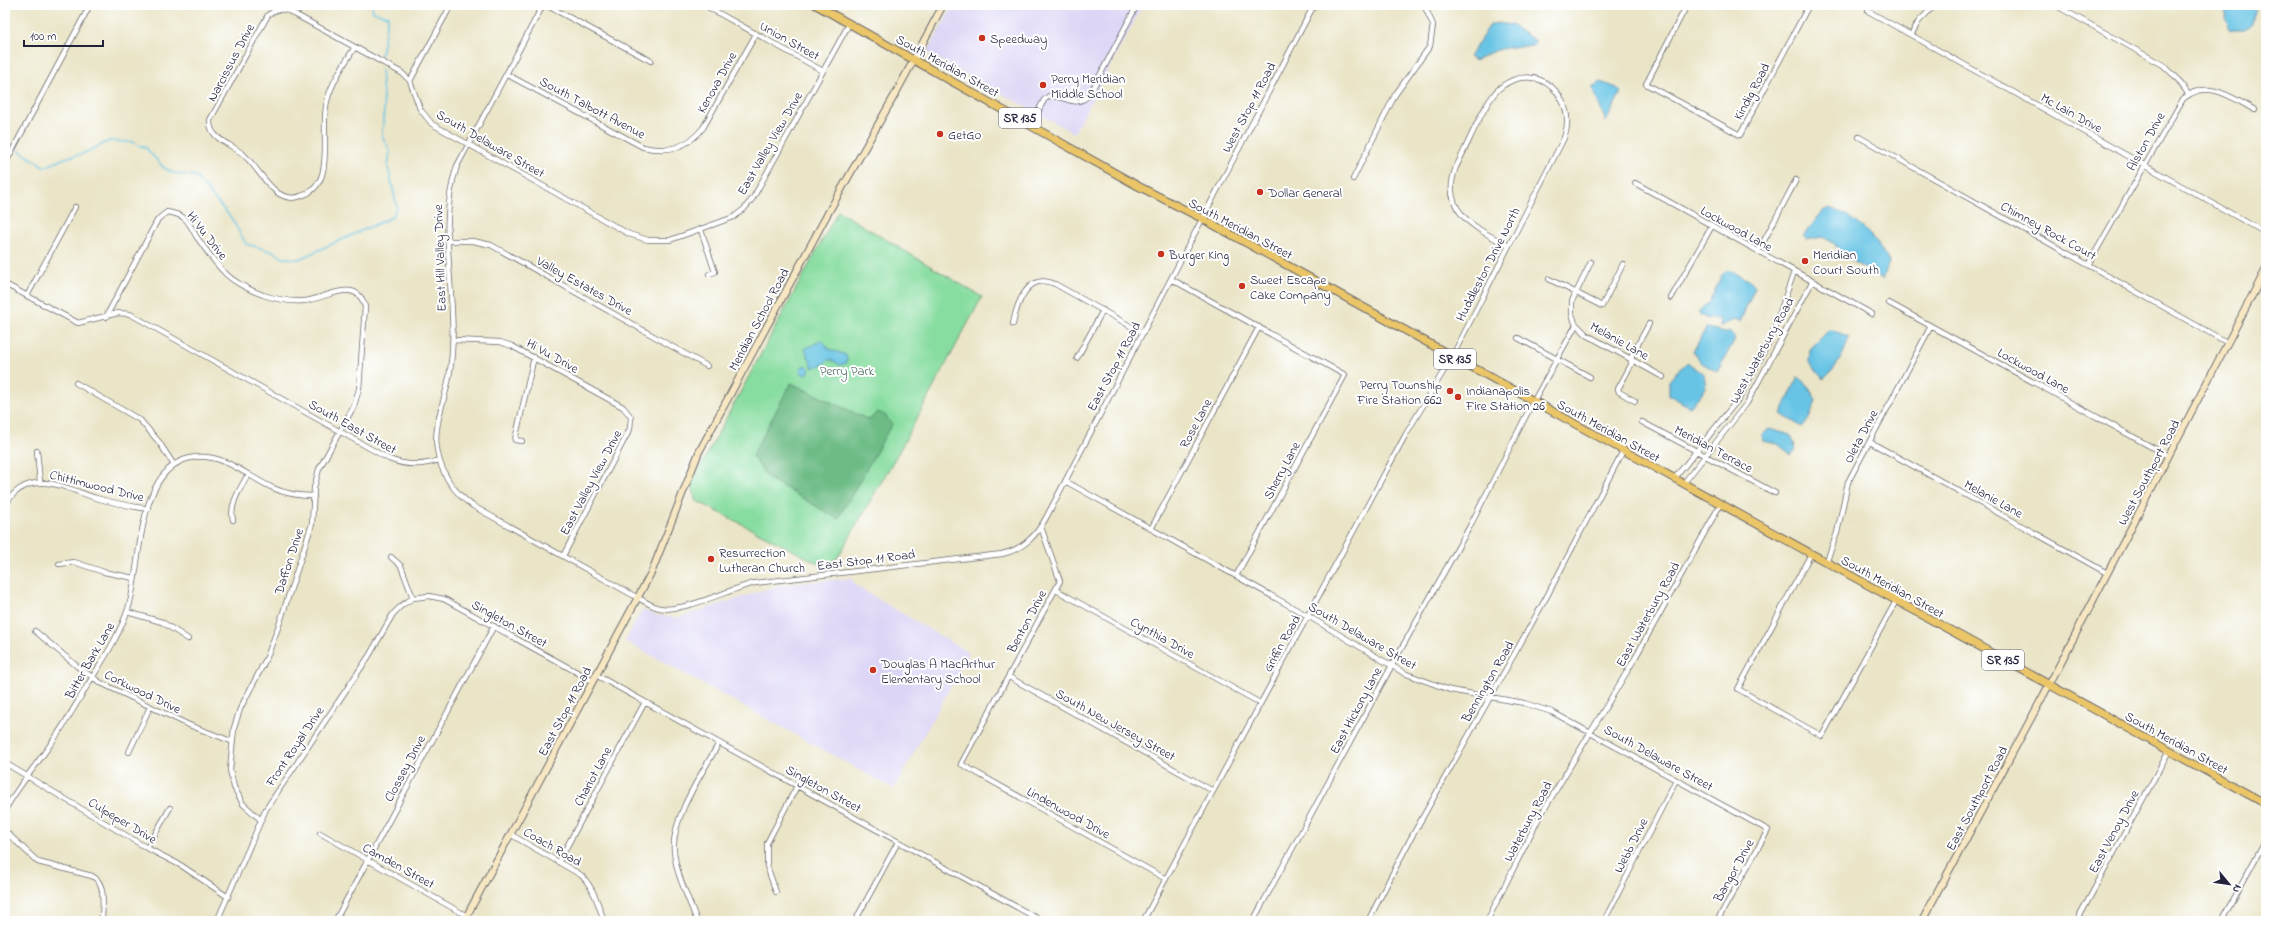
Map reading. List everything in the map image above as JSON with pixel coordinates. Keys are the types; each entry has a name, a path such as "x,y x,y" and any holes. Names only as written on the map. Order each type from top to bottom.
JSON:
{"main road":[{"name":"South Meridian Street","path":"816,5 1031,124 1145,190 1203,219 1720,505 2264,803"},
{"name":"Meridian School Road","path":"638,598 662,549 699,452 824,220 914,60 942,5"},
{"name":"West Southport Road","path":"2049,685 2266,269"},
{"name":"East Stop 11 Road","path":"465,918 638,598"},
{"name":"East Southport Road","path":"1922,921 2049,685"}],"street":[{"path":"5,164 90,5"},
{"path":"355,47 402,73 410,81 451,5"},
{"path":"545,5 651,61"},
{"name":"East Hill Valley Drive","path":"439,460 436,435 449,377 453,340 447,207 451,184 457,166 545,5"},
{"name":"Union Street","path":"704,5 823,71"},
{"path":"1031,124 1044,100 1049,96 1078,102 1084,101 1090,94 1138,5"},
{"name":"West Stop 11 Road","path":"1203,219 1314,5"},
{"path":"1354,179 1394,95 1430,46 1433,25 1431,17 1424,5"},
{"name":"Kindig Road","path":"1687,5 1646,84 1740,135 1810,5"},
{"path":"1911,35 1922,17 1935,5"},
{"path":"2055,5 2163,65 2176,77 2189,95 2200,90 2215,90 2256,110"},
{"name":"Narcissus Drive","path":"277,10 289,11 355,47 332,86 326,102 323,122 324,168 322,180 318,186 308,194 297,198 280,194 245,156 232,145 214,135 210,129 210,120 268,15 277,10"},
{"name":"Mc Lain Drive","path":"1868,11 2266,232"},
{"name":"East Valley View Drive","path":"653,241 670,240 725,222 744,209 753,198 849,24"},
{"name":"Kenova Drive","path":"693,139 703,128 756,34"},
{"name":"South Talbott Avenue","path":"506,74 643,147 668,150 680,147 693,139"},
{"name":"Huddleston Drive North","path":"1452,357 1507,245 1567,131 1566,108 1555,90 1538,80 1516,79 1503,85 1492,98 1454,171 1452,193 1460,214 1474,228 1507,245"},
{"name":"South Delaware Street","path":"410,81 420,109 426,119 629,234 653,241"},
{"name":"Alston Drive","path":"2088,265 2178,104 2189,95"},
{"name":"Chimney Rock Court","path":"1859,137 2228,343"},
{"path":"1758,252 1796,180"},
{"name":"Lockwood Lane","path":"1635,182 1758,252 1872,314"},
{"path":"27,296 75,207"},
{"name":"Hi Vu Drive","path":"106,317 158,218 167,212 177,213 185,218 212,260 225,274 241,285 258,293 286,301 303,301 348,290 356,292 363,299"},
{"name":"East Stop 11 Road","path":"638,598 655,607 673,609 755,583 1002,554 1023,545 1041,527 1203,219"},
{"path":"1671,298 1712,226"},
{"path":"701,230 715,272 710,274"},
{"name":"Valley Estates Drive","path":"448,241 473,241 491,245 707,366"},
{"name":"Melanie Lane","path":"1591,262 1575,292 1571,308 1576,325 1587,335 1663,376"},
{"path":"1549,279 1602,306 1623,264"},
{"name":"West Waterbury Road","path":"1674,479 1743,391 1771,338 1794,272"},
{"path":"1171,279 1259,327"},
{"path":"1013,324 1016,308 1026,289 1038,282 1054,283 1143,333"},
{"name":"West Waterbury Road","path":"1682,484 1747,403 1812,282"},
{"name":"South East Street","path":"5,284 76,322 85,323 118,313 130,314 340,432 398,462 418,465 439,460"},
{"name":"Daffon Drive","path":"261,820 243,804 234,787 230,770 231,741 240,709 267,657 279,625 312,524 315,484 319,469 354,406 359,389 365,307 363,299"},
{"name":"Lockwood Lane","path":"1889,303 2168,456"},
{"path":"1077,358 1102,310"},
{"path":"1635,401 1618,391 1649,324"},
{"name":"East Hickory Lane","path":"1253,921 1329,784 1390,667 1470,526 1533,402 1576,325"},
{"name":"Oleta Drive","path":"1826,563 1837,533 1846,489 1931,326"},
{"name":"Sherry Lane","path":"1236,576 1345,375 1259,327"},
{"name":"Rose Lane","path":"1151,529 1259,327"},
{"path":"1518,338 1590,377"},
{"name":"Hi Vu Drive","path":"453,340 500,342 512,346 623,407 631,417"},
{"path":"522,441 516,440 534,357"},
{"name":"Griffin Road","path":"1143,921 1406,434 1452,357"},
{"path":"76,383 140,420 156,437 174,464 190,458 210,457 224,461 279,491 314,496"},
{"name":"East Valley View Drive","path":"563,556 630,429 631,417"},
{"name":"Meridian Terrace","path":"1642,422 1775,493"},
{"name":"Melanie Lane","path":"1870,442 2107,573"},
{"path":"37,451 40,482"},
{"name":"Bennington Road","path":"1368,921 1411,838 1546,598 1623,451"},
{"path":"439,460 445,476 462,497 638,598"},
{"name":"Bitter Bark Lane","path":"5,810 27,776 62,729 118,634 127,612 150,496 158,480 174,464"},
{"path":"234,520 232,508 248,474"},
{"name":"South Delaware Street","path":"1065,481 1308,616 1390,667 1443,688 1542,708 1592,733 1768,830"},
{"name":"Chittimwood Drive","path":"5,505 18,491 40,482 54,483 98,498 148,509"},
{"name":"East Waterbury Road","path":"1592,733 1720,505"},
{"name":"Benton Drive","path":"961,764 1060,581 1041,527"},
{"path":"1811,554 1738,689 1822,736 1896,601"},
{"path":"391,557 401,566 413,598"},
{"path":"59,564 74,562 104,572 134,578"},
{"name":"Cynthia Drive","path":"1056,590 1260,704"},
{"name":"Singleton Street","path":"413,598 429,596 442,598 593,682"},
{"name":"Front Royal Drive","path":"217,921 261,820 275,794 369,656 394,614 402,605 413,598"},
{"path":"127,612 162,622 188,639"},
{"name":"Clossey Drive","path":"335,921 494,626"},
{"name":"Corkwood Drive","path":"35,631 92,678 188,725 231,741"},
{"name":"Singleton Street","path":"596,675 1042,921"},
{"name":"South New Jersey Street","path":"1009,677 1213,791"},
{"name":"Chariot Lane","path":"559,861 645,702"},
{"path":"129,752 150,707"},
{"name":"Waterbury Road","path":"1487,921 1539,818 1592,733"},
{"path":"697,921 675,859 674,834 680,815 719,742"},
{"name":"East Venoy Drive","path":"2077,921 2169,751"},
{"name":"Culpeper Drive","path":"5,763 147,848 182,866 228,897"},
{"name":"Lindenwood Drive","path":"961,764 1166,879"},
{"name":"Webb Drive","path":"1604,921 1676,780"},
{"path":"776,892 767,866 768,843 797,786"},
{"path":"2264,803 2266,793"},
{"path":"147,848 170,808"},
{"name":"Bangor Drive","path":"1717,921 1768,830"},
{"path":"5,831 38,862 92,876 101,884 102,921"},
{"name":"Camden Street","path":"320,833 465,918"},
{"name":"Coach Road","path":"510,834 581,875 589,883 604,921"},
{"path":"2222,921 2266,839"},
{"path":"855,921 898,842"}],"shaded area":[{"name":"Perry Meridian Middle School","path":"953,5 1143,5 1074,133 927,53"},
{"path":"851,578 856,586 969,653 894,789 625,641 642,610 656,615 677,618 780,585"}],"green space":[{"name":"Perry Park","path":"838,211 982,297 902,446 838,557 825,567 695,500 692,482"},
{"path":"791,383 869,420 878,412 885,415 892,424 838,519 768,478 752,456"}],"water":[{"path":"2226,5 2255,5 2252,24 2245,30 2231,30 2225,19"},
{"path":"1497,23 1511,25 1536,41 1533,46 1503,49 1489,53 1475,61 1469,57 1490,25"},
{"path":"1601,82 1617,88 1621,92 1606,122 1592,87"},
{"path":"1829,208 1848,216 1857,222 1878,245 1889,262 1883,279 1841,253 1831,240 1821,237 1807,240 1803,236 1823,211"},
{"path":"1727,270 1751,281 1755,287 1740,322 1734,320 1720,326 1720,319 1708,319 1700,315 1699,311 1709,302 1722,275"},
{"path":"1706,328 1731,333 1735,339 1717,372 1702,363 1693,352"},
{"path":"1830,329 1849,337 1840,360 1833,370 1823,379 1809,362 1810,349"},
{"path":"822,340 829,349 846,355 847,360 845,364 840,365 832,360 828,360 824,364 813,368 805,349"},
{"path":"1688,363 1704,374 1706,388 1690,407 1669,395 1669,381 1678,370"},
{"path":"805,365 810,370 805,375 800,370"},
{"path":"1798,377 1809,387 1816,400 1809,419 1802,427 1781,414"},
{"path":"1769,429 1791,435 1796,449 1791,455 1778,444 1763,441 1762,435"}],"waterway":[{"path":"372,5 373,12 388,16 381,55"},
{"path":"18,150 45,167 65,158 82,154 109,141 132,142 146,148 163,167 173,173 195,176 232,219 246,244 274,252 283,258 299,259 392,217 397,207 388,167 390,151 382,136 384,110 381,69"},
{"path":"5,142 10,145"}],"place":[{"name":"Speedway","path":"982,38"},
{"name":"Perry Meridian Middle School","path":"1043,85"},
{"name":"GetGo","path":"940,134"},
{"name":"Dollar General","path":"1260,192"},
{"name":"Burger King","path":"1161,254"},
{"name":"Meridian Court South","path":"1805,261"},
{"name":"Sweet Escape Cake Company","path":"1242,286"},
{"name":"Perry Township Fire Station 662","path":"1450,391"},
{"name":"Indianapolis Fire Station 26","path":"1458,397"},
{"name":"Resurrection Lutheran Church","path":"711,559"},
{"name":"Douglas A MacArthur Elementary School","path":"873,670"}]}
